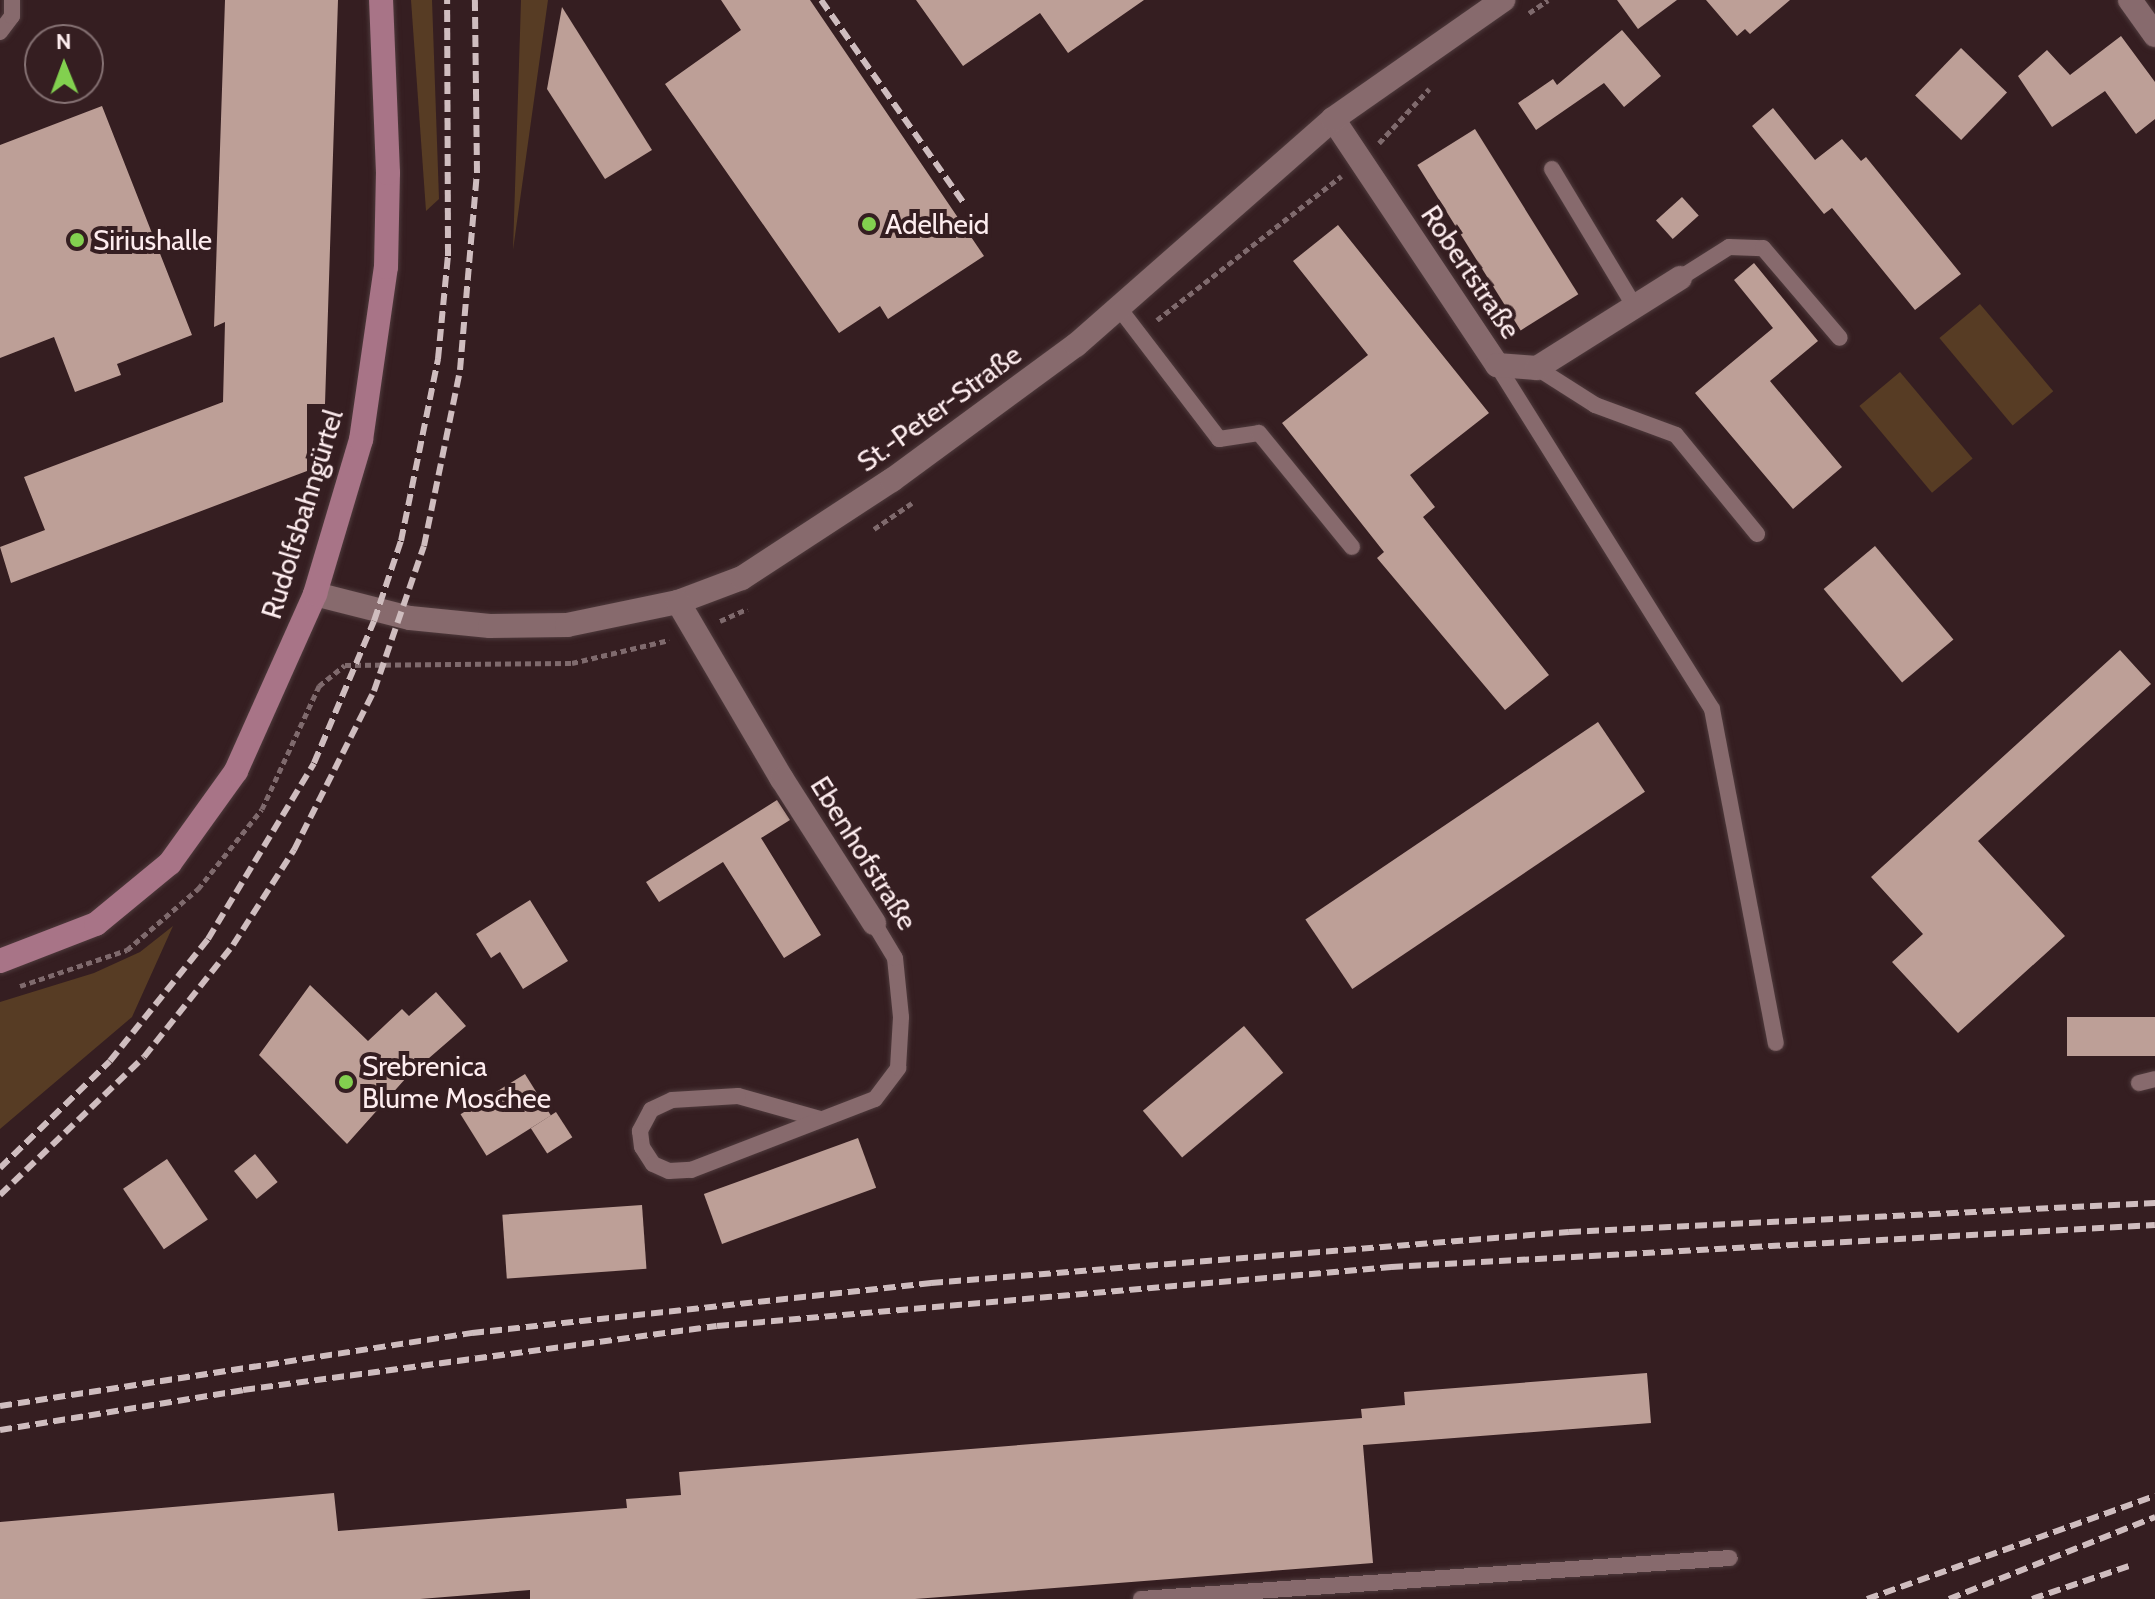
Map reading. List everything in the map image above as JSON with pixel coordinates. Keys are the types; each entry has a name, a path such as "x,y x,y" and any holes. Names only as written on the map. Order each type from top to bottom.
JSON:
{"street":[{"name":"Rudolfsbahngürtel","path":"0,961 96,924 170,863 236,771 315,594 361,440 386,267 388,173 381,0"},
{"path":"2130,0 2155,35"},
{"name":"St.-Peter-Straße","path":"315,594 410,618 490,626 567,625 678,602 742,578 862,500 1119,308 1333,119 1487,4"},
{"name":"Robertstraße","path":"1333,119 1497,365 1537,368 1680,278"},
{"name":"Ebenhofstraße","path":"678,602 782,779 874,923"}],"lane":[{"path":"0,32 12,16 12,0"},
{"path":"1552,169 1635,307"},
{"path":"1680,278 1729,247 1763,248 1840,338"},
{"path":"1119,308 1219,439 1259,433 1352,547"},
{"path":"1497,365 1712,709 1776,1043"},
{"path":"1537,368 1595,405 1676,435 1757,534"},
{"name":"Ebenhofstraße","path":"820,1119 738,1096 672,1100 651,1110 640,1131 642,1147 661,1168 691,1170 875,1099 898,1068 901,1017 895,958 874,923"},
{"path":"1141,1599 1730,1558"}],"shaded area":[{"path":"411,0 432,0 439,199 426,211"},
{"path":"521,0 548,0 513,250 520,33"},
{"path":"1980,304 2053,391 2013,425 1939,338"},
{"path":"1900,372 1973,459 1932,493 1859,406"},
{"path":"173,926 132,1017 0,1129 0,1002 94,973 140,952"}],"building":[{"path":"225,0 338,0 325,404 307,404 307,471 11,583 0,547 45,530 24,477 223,402 225,322 214,327"},
{"path":"721,0 810,0 984,256 888,319 880,306 839,333 665,84 741,30"},
{"path":"916,0 1144,0 1068,53 1040,13 963,66"},
{"path":"1617,0 1677,0 1638,29"},
{"path":"1706,0 1790,0 1750,34 1745,29 1737,36"},
{"path":"562,7 652,150 605,179 547,89"},
{"path":"1622,30 1661,76 1624,107 1604,83 1536,130 1518,103 1553,79 1557,85"},
{"path":"2121,36 2155,82 2155,119 2136,134 2105,91 2052,127 2018,76 2047,50 2070,75"},
{"path":"1961,48 2007,92 1961,140 1915,95"},
{"name":"Siriushalle","path":"102,106 192,335 117,364 121,375 75,392 54,337 0,358 0,145"},
{"path":"1773,108 1815,160 1842,139 1861,161 1866,157 1961,274 1915,310 1832,208 1824,214 1752,126"},
{"path":"1475,129 1578,294 1521,330 1417,165"},
{"path":"1682,197 1699,216 1673,239 1656,220"},
{"path":"1338,225 1489,413 1410,475 1435,507 1423,517 1549,675 1505,710 1377,558 1384,552 1282,423 1368,355 1293,261"},
{"path":"1754,263 1818,341 1770,381 1842,467 1793,509 1695,393 1773,328 1734,280"},
{"path":"1875,546 1953,639 1902,683 1824,589"},
{"path":"2120,650 2151,684 1978,841 2065,936 1958,1033 1892,962 1923,934 1871,877"},
{"path":"1598,722 1645,792 1352,989 1305,919"},
{"path":"777,800 790,820 761,838 821,935 784,958 723,862 659,902 646,882"},
{"path":"530,900 568,961 523,989 500,952 491,958 476,934"},
{"path":"310,985 368,1041 402,1009 409,1016 436,992 466,1026 406,1078 347,1144 259,1055"},
{"path":"2067,1017 2155,1017 2155,1056 2067,1056"},
{"path":"1244,1026 1283,1073 1182,1158 1143,1111"},
{"path":"525,1074 551,1116 487,1156 461,1114"},
{"path":"556,1112 572,1137 547,1153 531,1128"},
{"path":"858,1138 876,1188 722,1244 704,1194"},
{"path":"255,1154 278,1182 257,1199 234,1171"},
{"path":"167,1159 208,1220 164,1249 123,1189"},
{"path":"642,1205 646,1269 507,1279 502,1215"},
{"path":"1647,1373 1651,1423 1363,1445 1373,1563 915,1599 530,1599 530,1590 420,1599 0,1599 0,1522 334,1493 338,1531 627,1508 626,1499 681,1495 679,1472 1362,1418 1361,1409 1405,1405 1404,1392"}],"railway":[{"path":"0,1168 110,1061 208,939 314,763 374,621 401,541 438,359 448,256 447,0"},
{"path":"0,1195 144,1057 233,945 294,850 374,691 424,546 460,370 477,173 475,0"},
{"path":"821,0 963,202"},
{"path":"0,1406 472,1333 931,1283 1569,1232 2155,1203"},
{"path":"0,1430 243,1390 717,1326 1391,1267 2155,1225"},
{"path":"1867,1599 2155,1496"},
{"path":"1949,1599 2155,1517"},
{"path":"2032,1599 2129,1566"}],"place":[{"name":"Adelheid","path":"869,224"},
{"name":"Siriushalle","path":"77,240"},
{"name":"Srebrenica Blume Moschee","path":"346,1082"}]}
